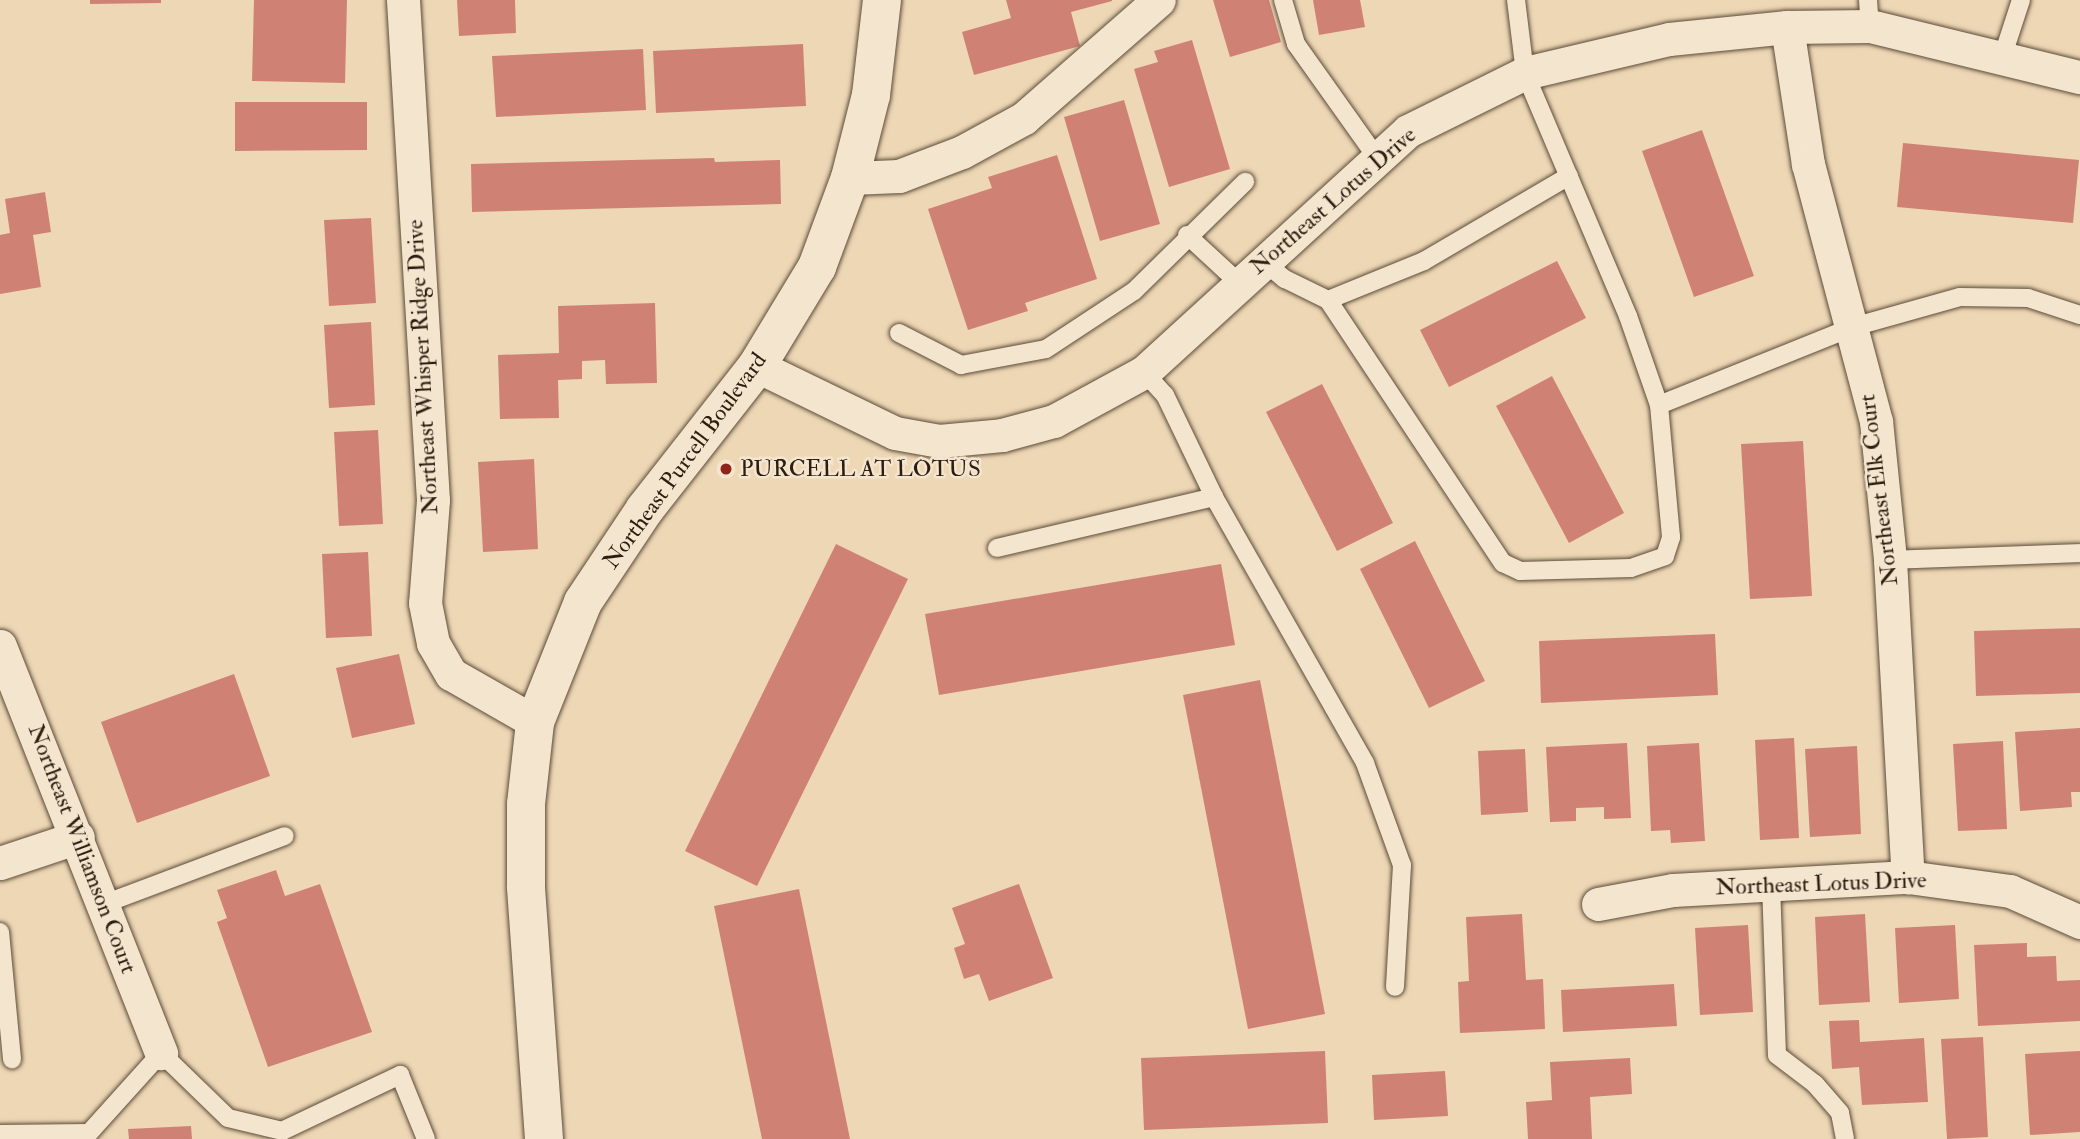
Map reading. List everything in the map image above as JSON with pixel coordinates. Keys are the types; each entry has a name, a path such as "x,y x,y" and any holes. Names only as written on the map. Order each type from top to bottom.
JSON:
{"street":[{"name":"Northeast Whisper Ridge Drive","path":"403,0 433,500 428,616 433,643 451,674 535,722"},
{"name":"Northeast Purcell Boulevard","path":"544,1139 526,886 526,804 535,722 583,602 645,509 757,366 817,267 850,178 872,94 882,0"},
{"path":"850,178 899,176 962,152 1024,118 1159,0"},
{"name":"Northeast Lotus Drive","path":"757,366 884,429 939,441 1002,435 1055,421 1144,372 1250,271 1408,131 1525,73 1669,39 1787,27 1869,13 2080,77"},
{"name":"Northeast Elk Court","path":"1787,27 1808,164 1876,421 1890,560 1908,877"},
{"name":"Northeast Williamson Court","path":"0,646 78,837 161,1053"},
{"path":"0,863 78,837"},
{"name":"Northeast Lotus Drive","path":"1598,904 1673,890 1908,877 2010,891 2080,922"}],"lane":[{"path":"1283,0 1296,44 1377,158"},
{"path":"1187,235 1250,271 1285,279 1328,300 1493,548 1520,571 1631,568 1665,556 1671,537 1659,405 1628,316 1525,73 1516,0"},
{"path":"2004,55 2021,0"},
{"path":"1328,300 1424,261 1569,176"},
{"path":"899,332 961,365 1046,349 1134,291 1187,235 1245,182"},
{"path":"1659,405 1853,327 1960,296 2028,298 2080,315"},
{"path":"1144,372 1165,395 1214,497 1369,776 1402,865 1395,987"},
{"path":"997,548 1214,497"},
{"path":"1890,560 2080,553"},
{"path":"104,904 285,836"},
{"path":"1771,884 1777,1055 1815,1084 1840,1113 1845,1139"},
{"path":"0,932 12,1059"},
{"path":"0,1134 89,1133 161,1053 228,1118 285,1135 400,1075 426,1139"}],"building":[{"path":"90,0 161,0 161,3 90,4"},
{"path":"254,0 347,0 345,83 252,81"},
{"path":"457,0 515,0 516,33 459,36"},
{"path":"1006,0 1112,1 1071,12 1080,46 974,75 962,32 1011,18"},
{"path":"1213,0 1269,0 1281,42 1230,57"},
{"path":"1313,0 1360,0 1365,27 1319,35"},
{"path":"1192,40 1230,169 1169,187 1134,69 1158,62 1154,51"},
{"path":"803,44 806,106 656,113 653,51"},
{"path":"643,49 646,110 496,117 492,56"},
{"path":"1124,100 1160,224 1100,241 1064,117"},
{"path":"235,102 367,102 367,150 235,151"},
{"path":"1702,130 1754,276 1694,297 1642,151"},
{"path":"1903,143 2079,160 2073,223 1897,207"},
{"path":"1057,155 1097,279 1025,303 1028,311 968,330 928,209 992,188 988,177"},
{"path":"714,158 715,162 780,160 781,204 472,212 471,164"},
{"path":"45,192 51,232 33,235 41,287 0,294 0,235 10,233 5,199"},
{"path":"371,218 376,303 329,306 324,220"},
{"path":"1557,261 1586,318 1449,387 1420,330"},
{"path":"655,303 657,383 606,384 605,360 582,361 582,379 558,380 559,418 500,419 498,355 559,353 558,306"},
{"path":"371,322 375,405 329,408 324,325"},
{"path":"1552,376 1624,513 1569,543 1496,406"},
{"path":"1322,384 1393,523 1337,551 1266,412"},
{"path":"378,430 383,524 339,526 334,432"},
{"path":"1803,441 1812,596 1750,599 1741,444"},
{"path":"534,459 538,549 483,552 478,462"},
{"path":"1415,541 1485,681 1429,708 1360,569"},
{"path":"836,544 908,579 757,886 685,851"},
{"path":"368,552 372,636 326,638 322,554"},
{"path":"1221,564 1235,645 939,695 925,614"},
{"path":"2080,628 2080,693 1976,696 1974,631"},
{"path":"1715,634 1718,695 1541,703 1539,641"},
{"path":"399,654 415,724 352,738 336,668"},
{"path":"234,674 270,776 137,823 101,722"},
{"path":"1260,680 1325,1014 1248,1029 1183,695"},
{"path":"2080,728 2080,792 2071,792 2072,807 2020,811 2015,732"},
{"path":"1794,738 1799,838 1760,840 1755,740"},
{"path":"2003,741 2007,829 1958,831 1953,744"},
{"path":"1627,743 1631,818 1604,819 1604,807 1576,808 1576,821 1550,822 1546,747"},
{"path":"1699,743 1705,841 1671,843 1670,830 1651,831 1647,746"},
{"path":"1857,746 1861,834 1810,837 1805,749"},
{"path":"1525,749 1528,812 1481,815 1478,751"},
{"path":"276,870 285,896 320,884 372,1032 268,1067 217,922 227,918 217,890"},
{"path":"1019,884 1053,978 989,1001 979,974 964,979 954,948 965,944 952,908"},
{"path":"799,889 850,1139 762,1139 714,906"},
{"path":"1522,914 1526,980 1543,979 1545,1029 1460,1033 1458,982 1469,981 1466,917"},
{"path":"1865,914 1870,1002 1819,1005 1815,917"},
{"path":"1748,925 1753,1012 1700,1015 1695,928"},
{"path":"1955,925 1959,999 1899,1003 1895,928"},
{"path":"2027,943 2027,957 2056,956 2057,981 2080,980 2080,1021 1978,1026 1974,945"},
{"path":"1674,984 1677,1026 1563,1032 1561,990"},
{"path":"1859,1020 1860,1042 1924,1038 1928,1102 1862,1105 1859,1067 1832,1069 1829,1021"},
{"path":"1983,1037 1988,1137 1947,1139 1941,1039"},
{"path":"1325,1051 1328,1123 1144,1130 1141,1058"},
{"path":"2080,1051 2080,1132 2030,1135 2025,1054"},
{"path":"1630,1058 1632,1094 1590,1097 1592,1139 1528,1139 1526,1102 1552,1100 1550,1062"},
{"path":"1445,1071 1448,1116 1374,1120 1372,1075"},
{"path":"191,1126 192,1139 129,1139 128,1129"}],"place":[{"name":"PURCELL AT LOTUS","path":"726,469"}]}
